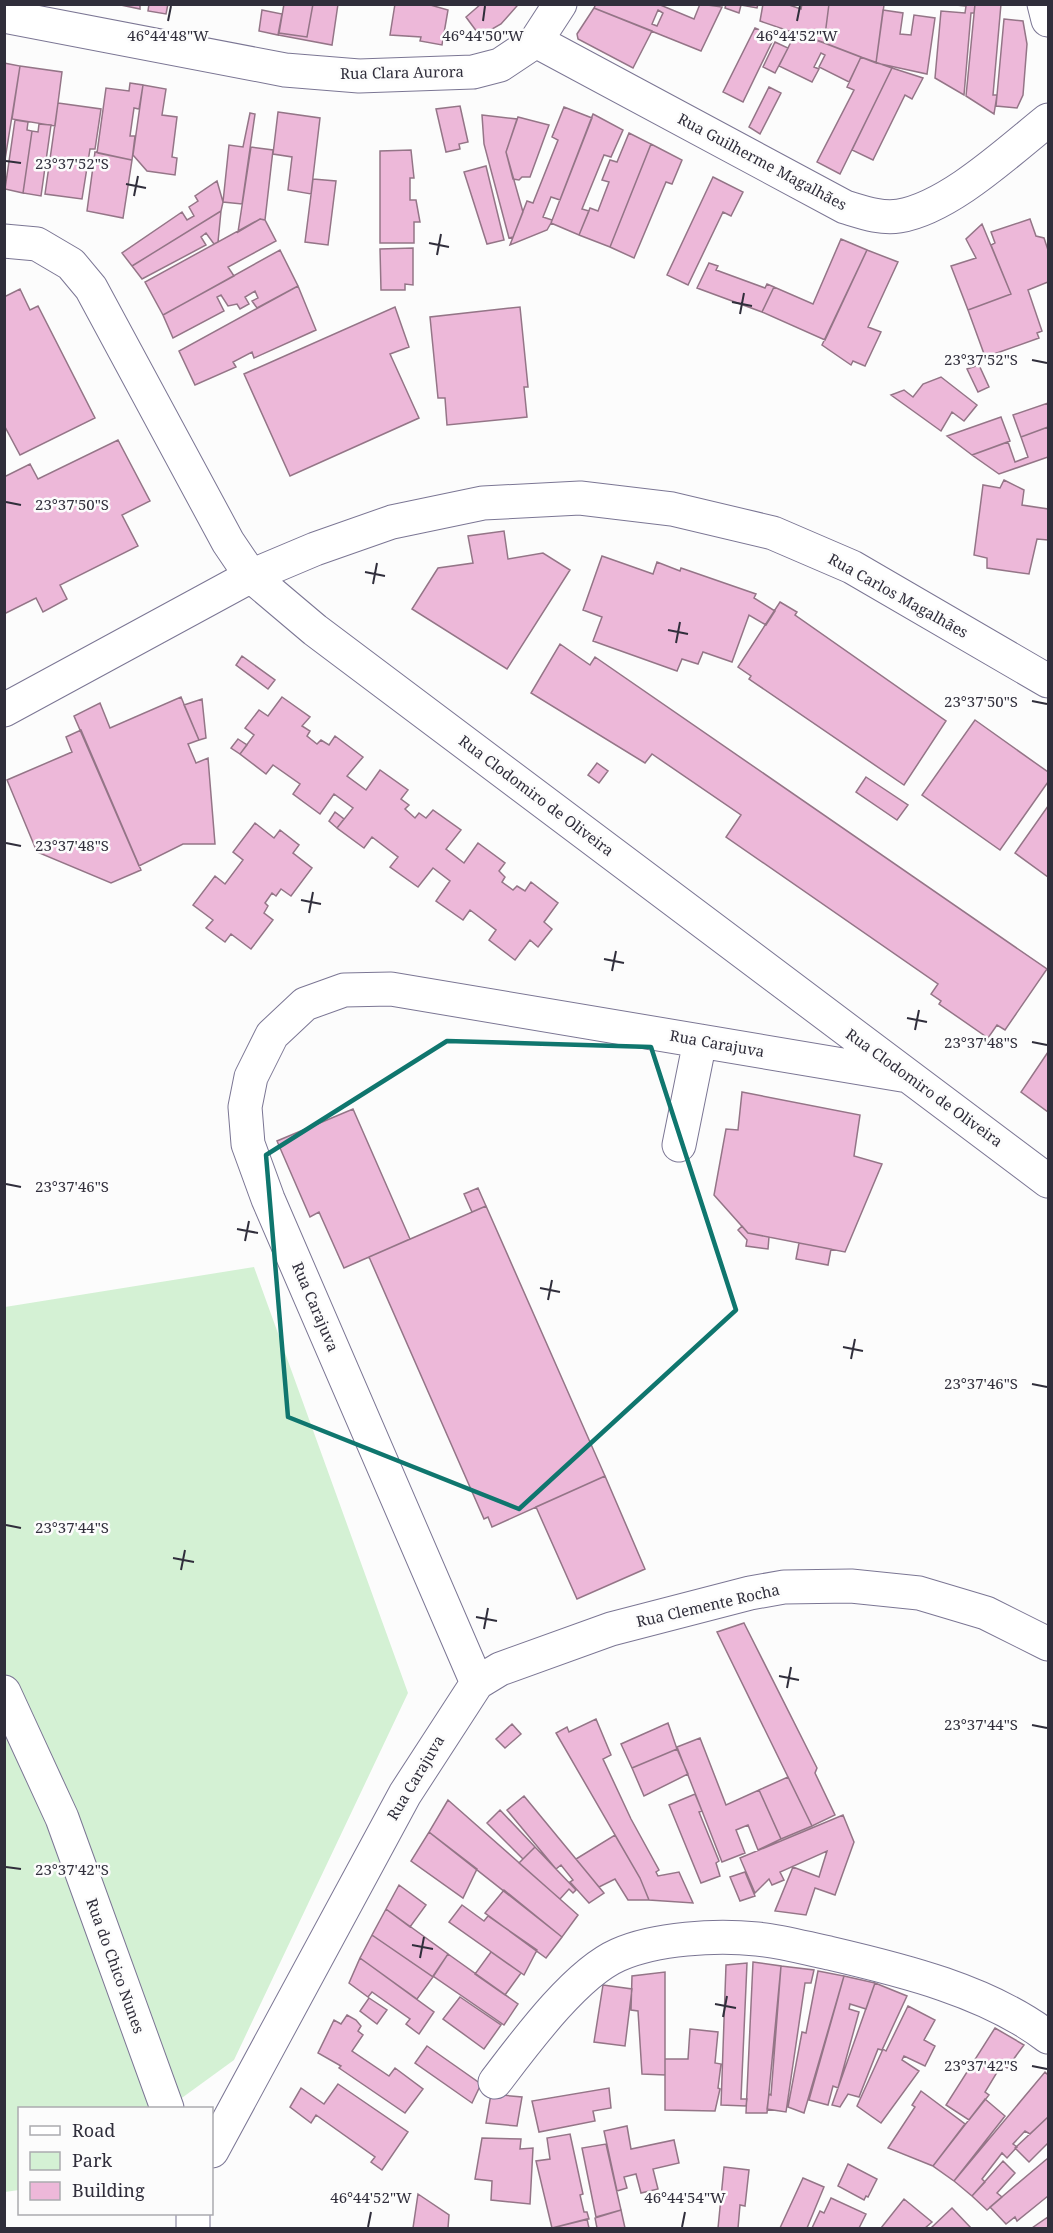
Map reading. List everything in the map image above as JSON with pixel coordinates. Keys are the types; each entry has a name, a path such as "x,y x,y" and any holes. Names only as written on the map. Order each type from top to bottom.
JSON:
{"street":[{"name":"Rua Clara Aurora","path":"4,16 285,70 359,76 473,72 501,65 536,41 561,4"},
{"path":"1044,4 1048,20"},
{"name":"Rua Guilherme Magalhães","path":"536,41 845,207 875,215 898,216 925,208 952,194 1048,120"},
{"path":"4,241 37,244 71,264 92,288 185,466 228,542 251,576 4,710"},
{"name":"Rua Carlos Magalhães","path":"251,576 392,522 483,503 580,498 672,509 773,533 852,567 1048,681"},
{"name":"Rua Clodomiro de Oliveira","path":"251,576 315,630 1048,1181"},
{"name":"Rua Carajuva","path":"213,2149 405,1794 477,1683 267,1199 248,1144 245,1107 251,1077 272,1035 305,1004 344,990 391,989 907,1076"},
{"path":"679,1145 700,1041"},
{"name":"Rua Clemente Rocha","path":"477,1683 522,1660 611,1629 698,1606 784,1587 851,1586 918,1593 986,1613 1048,1644"},
{"name":"Rua do Chico Nunes","path":"4,1692 62,1818 166,2107"},
{"path":"495,2082 533,2033 586,1978 616,1956 649,1944 697,1940 763,1940 879,1965 962,1991 1034,2026 1048,2037"}],"highlighted area":[{"path":"447,1041 651,1047 736,1310 519,1509 288,1417 266,1155"}],"green space":[{"path":"254,1267 408,1693 234,2060 169,2107 18,2107 18,2190 5,2192 5,1307"}],"building":[{"path":"116,4 140,4 140,9"},
{"path":"149,4 168,4 166,14 148,11"},
{"path":"284,4 313,4 307,37 279,33"},
{"path":"313,4 338,4 332,45 278,35 279,33 307,37"},
{"path":"395,4 427,4 448,10 442,45 420,41 421,37 390,35"},
{"path":"481,4 516,4 517,6 501,24 480,36 466,17"},
{"path":"596,4 658,4 694,19 700,4 722,7 701,51 594,8","holes":["658,10 663,13 657,26 652,24"]},
{"path":"726,4 758,4 757,8 741,5 739,13 725,8"},
{"path":"763,4 786,4 801,9 802,4 829,4 824,43 760,21"},
{"path":"829,4 884,5 876,63 824,43"},
{"path":"945,4 975,4 974,13 971,13 964,95 935,78 941,11 965,13 966,6"},
{"path":"975,4 1001,4 993,95 997,95 994,114 966,96"},
{"path":"594,8 652,31 633,68 578,39 577,34"},
{"path":"262,10 282,14 278,35 259,31"},
{"path":"883,10 903,13 900,34 911,35 914,15 935,18 927,74 876,63"},
{"path":"1004,19 1023,21 1027,44 1023,95 1017,108 996,106"},
{"path":"755,28 762,31 760,36 772,42 743,102 723,92"},
{"path":"796,32 861,57 849,82 819,67 825,55 821,53 814,67 819,69 812,82 779,66"},
{"path":"775,42 788,48 775,73 763,67"},
{"path":"861,57 892,68 840,174 817,162 854,90 847,87"},
{"path":"4,63 20,66 4,166"},
{"path":"20,66 62,72 55,126 12,119"},
{"path":"892,68 923,78 912,99 905,95 873,160 852,150"},
{"path":"130,83 143,85 139,109 134,108 130,136 135,136 132,160 97,153 106,88 129,91"},
{"path":"143,85 166,89 162,115 177,117 172,157 177,158 175,175 147,171 133,155"},
{"path":"769,87 781,93 760,134 749,127"},
{"path":"58,103 101,109 95,149 90,149 82,199 45,194"},
{"path":"460,106 468,142 459,144 460,149 446,152 436,109"},
{"path":"564,107 592,118 560,200 551,197 543,217 552,220 547,230 510,245 527,201 533,203 558,140 552,137"},
{"path":"278,112 320,118 311,194 288,190 292,157 273,154"},
{"path":"250,113 255,114 242,204 223,202 229,145 243,147"},
{"path":"593,114 623,130 611,157 604,155 582,209 589,211 579,235 551,223"},
{"path":"482,115 517,119 506,152 523,212 513,237 509,238 484,144"},
{"path":"518,117 549,125 530,177 522,177 519,180 513,179 506,152"},
{"path":"15,120 28,122 27,130 32,131 23,193 5,189"},
{"path":"39,124 51,125 41,196 23,193 32,131 38,132"},
{"path":"629,133 651,144 610,247 579,235 590,208 598,211 609,182 602,180 610,160 617,162"},
{"path":"651,144 682,160 672,184 666,182 634,258 610,247"},
{"path":"251,147 273,150 265,220 260,219 238,232"},
{"path":"411,150 414,178 410,178 410,200 416,200 420,222 414,222 414,243 380,243 380,151"},
{"path":"95,152 132,160 123,218 87,211"},
{"path":"486,166 504,240 487,244 464,172"},
{"path":"713,177 743,192 731,216 723,212 688,285 667,275"},
{"path":"313,179 336,181 328,245 305,242"},
{"path":"217,181 223,202 221,211 132,266 122,253 182,212 187,220 194,216 189,207 198,201 195,196"},
{"path":"221,211 218,242 214,244 206,233 201,237 206,245 142,279 132,266"},
{"path":"260,219 265,220 276,241 228,267 234,276 163,315 145,282"},
{"path":"1030,219 1036,236 1044,238 1048,250 1048,282 1028,290 1042,331 1037,333 1039,338 994,354 996,359 987,362 968,310 1011,294 991,245 995,243 991,232"},
{"path":"982,224 1011,294 968,310 951,266 976,258 966,239"},
{"path":"841,239 867,250 825,340 762,312 774,287 813,304"},
{"path":"413,248 413,285 405,284 405,290 381,290 380,249"},
{"path":"280,250 298,286 257,308 252,301 258,298 255,291 245,297 249,304 240,309 237,304 228,306 221,295 217,297 224,311 173,338 163,315"},
{"path":"867,250 898,262 868,327 881,332 865,366 853,361 851,365 822,345"},
{"path":"709,263 718,266 716,270 765,288 767,284 774,287 762,312 697,288"},
{"path":"298,286 316,330 254,358 252,352 233,362 236,367 195,385 179,351"},
{"path":"20,289 30,310 38,306 95,418 20,455 4,425 4,297"},
{"path":"395,307 409,347 390,354 419,418 290,476 244,374"},
{"path":"520,307 528,387 524,387 527,417 447,425 445,398 438,398 430,317"},
{"path":"979,365 989,387 978,392 967,369"},
{"path":"941,377 977,405 964,421 952,412 941,431 891,395 904,390 913,397 923,384"},
{"path":"1048,403 1048,427 1021,437 1013,415"},
{"path":"1001,417 1010,441 972,455 947,436"},
{"path":"1048,427 1048,457 999,474 972,455 1008,442 1015,462 1028,457 1021,437"},
{"path":"118,440 150,501 122,515 138,546 60,585 67,599 43,612 36,598 4,614 4,477 30,464 38,479"},
{"path":"1004,480 1024,490 1022,505 1048,509 1048,540 1037,539 1029,574 987,568 987,558 974,555 983,485 1000,488"},
{"path":"504,531 508,559 543,553 570,570 507,669 412,609 438,568 473,563 468,536"},
{"path":"602,556 653,574 657,562 680,571 681,568 756,594 754,598 775,611 766,625 749,615 732,662 703,652 698,664 682,659 677,671 593,641 602,617 583,610"},
{"path":"780,602 797,612 795,615 946,721 904,785 749,679 751,676 738,667"},
{"path":"560,644 590,665 595,657 1047,969 1005,1030 997,1025 988,1038 939,1004 941,1001 931,994 938,984 726,837 741,815 652,754 645,763 531,693"},
{"path":"242,656 275,680 268,689 236,665"},
{"path":"181,697 199,740 188,744 196,763 208,758 215,844 183,844 139,866 74,716 100,703 110,728"},
{"path":"282,697 310,717 302,726 310,731 307,736 317,744 321,740 329,745 335,736 363,757 347,776 366,790 380,770 408,790 401,799 409,805 405,809 415,818 419,813 426,818 433,810 461,830 446,849 464,863 478,843 505,863 499,871 505,877 502,882 513,890 517,886 525,891 531,882 558,903 544,922 552,929 538,947 530,940 515,960 489,940 496,930 470,910 463,920 436,901 450,881 433,868 418,887 390,867 398,857 372,837 364,848 337,828 353,808 334,794 320,814 293,794 300,784 273,765 266,774 240,754 254,735 245,728 259,710 268,716"},
{"path":"202,699 206,738 199,740 184,705"},
{"path":"975,720 1048,772 1048,782 1000,850 922,795"},
{"path":"81,730 141,870 111,883 37,852 7,780 72,752 66,737"},
{"path":"238,739 247,745 240,754 231,748"},
{"path":"597,763 608,771 599,783 588,775"},
{"path":"866,777 908,805 897,820 856,792"},
{"path":"1048,806 1048,877 1015,853"},
{"path":"335,812 344,819 337,828 329,821"},
{"path":"255,823 274,838 280,830 299,845 293,853 312,868 291,896 281,889 276,896 272,893 265,903 268,906 264,913 273,920 251,949 231,934 225,942 206,928 213,920 193,905 215,876 225,884 243,860 233,852"},
{"path":"1048,1052 1048,1112 1021,1092"},
{"path":"742,1092 860,1115 854,1156 882,1164 845,1252 748,1233 714,1195 726,1129 738,1130"},
{"path":"353,1109 410,1239 344,1268 319,1212 310,1217 277,1141"},
{"path":"478,1188 486,1206 472,1212 464,1194"},
{"path":"486,1206 605,1476 492,1527 488,1517 484,1519 369,1257"},
{"path":"742,1226 748,1233 769,1237 768,1249 746,1246 747,1240 738,1230"},
{"path":"799,1243 831,1249 828,1265 796,1259"},
{"path":"605,1476 645,1569 577,1599 536,1507"},
{"path":"744,1623 817,1768 815,1773 835,1815 812,1826 717,1632"},
{"path":"596,1719 611,1755 603,1759 631,1819 659,1870 656,1872 658,1876 679,1872 693,1903 649,1900 640,1878 556,1733 567,1727 569,1732"},
{"path":"668,1723 677,1749 632,1768 621,1744"},
{"path":"512,1724 521,1734 505,1748 496,1739"},
{"path":"700,1738 726,1805 759,1790 781,1839 758,1850 748,1825 736,1830 745,1853 722,1862 677,1747"},
{"path":"677,1749 688,1774 644,1796 632,1768"},
{"path":"788,1777 812,1826 781,1839 759,1790"},
{"path":"695,1794 702,1811 699,1812 719,1861 716,1863 720,1876 701,1883 669,1805"},
{"path":"524,1796 604,1893 589,1903 570,1882 573,1880 561,1865 556,1869 507,1810"},
{"path":"448,1800 578,1915 562,1937 429,1832"},
{"path":"500,1810 535,1847 523,1859 487,1823"},
{"path":"843,1815 854,1842 835,1895 815,1888 806,1915 775,1911 793,1867 819,1877 827,1851 780,1872 784,1880 772,1885 769,1879 755,1893 740,1858"},
{"path":"429,1832 477,1869 463,1898 411,1861"},
{"path":"615,1835 640,1878 649,1900 628,1900 615,1879 599,1887 576,1859"},
{"path":"535,1847 576,1890 573,1893 569,1889 560,1899 519,1863"},
{"path":"745,1872 755,1896 740,1901 730,1877"},
{"path":"399,1885 426,1905 410,1927 386,1909"},
{"path":"504,1890 562,1937 546,1958 485,1913"},
{"path":"462,1905 484,1921 488,1916 537,1950 524,1975 449,1922"},
{"path":"386,1909 448,1954 433,1977 372,1935"},
{"path":"372,1935 433,1977 417,1999 360,1958"},
{"path":"491,1952 521,1973 505,1995 475,1974"},
{"path":"448,1954 518,2004 504,2025 433,1976"},
{"path":"360,1958 434,2012 419,2034 406,2024 410,2019 372,1992 368,1997 349,1983"},
{"path":"753,1962 781,1966 767,2113 746,2113"},
{"path":"747,1963 741,2099 747,2099 746,2106 721,2105 726,1965"},
{"path":"781,1966 814,1970 811,1983 805,1983 786,2112 767,2109 769,2094 771,2095"},
{"path":"818,1971 844,1976 804,2113 788,2107 802,2032 806,2033"},
{"path":"665,1972 665,2075 642,2074 638,2011 631,2010 632,1976"},
{"path":"844,1976 875,1983 866,2009 850,2004 849,2009 859,2012 838,2088 833,2086 828,2105 809,2100"},
{"path":"875,1983 907,1996 882,2050 878,2049 859,2097 848,2094 840,2107 832,2105"},
{"path":"603,1985 632,1989 625,2046 594,2042"},
{"path":"460,1997 501,2025 484,2049 443,2019"},
{"path":"369,1998 387,2010 377,2024 360,2011"},
{"path":"908,2006 935,2020 924,2040 935,2046 925,2066 904,2056 902,2060 919,2071 881,2123 857,2106 883,2049 886,2051"},
{"path":"347,2015 361,2026 358,2031 363,2035 352,2051 389,2076 395,2068 423,2089 405,2113 339,2068 341,2066 318,2053 334,2020 341,2024"},
{"path":"995,2028 1024,2045 1007,2068 1002,2064 985,2092 989,2095 969,2120 946,2105"},
{"path":"690,2029 718,2032 715,2063 721,2064 718,2088 720,2089 715,2111 665,2110 665,2059 688,2059"},
{"path":"427,2046 481,2084 472,2103 415,2063"},
{"path":"1045,2072 1048,2075 1048,2117 1030,2134 1025,2131 1013,2144 1017,2147 1007,2158 1002,2153 982,2179 985,2182 972,2196 954,2181"},
{"path":"338,2084 408,2132 382,2170 371,2162 375,2157 316,2115 311,2123 290,2107 301,2088 324,2104"},
{"path":"609,2088 611,2108 593,2111 595,2121 539,2132 532,2101"},
{"path":"921,2091 965,2124 933,2166 888,2148 915,2107 912,2105"},
{"path":"491,2094 522,2097 517,2126 486,2123"},
{"path":"985,2099 1005,2116 954,2181 933,2166"},
{"path":"1048,2117 1048,2143 1029,2162 1015,2148"},
{"path":"627,2126 631,2149 674,2140 679,2163 653,2169 658,2189 641,2193 636,2174 624,2177 627,2188 617,2191 604,2131"},
{"path":"570,2134 583,2194 580,2195 584,2212 587,2212 589,2219 552,2228 536,2161 550,2159 547,2138"},
{"path":"482,2138 521,2139 520,2149 533,2148 530,2204 491,2200 492,2181 475,2179"},
{"path":"606,2144 621,2210 596,2217 582,2148"},
{"path":"1048,2158 1048,2196 1017,2221 1015,2217 1006,2224 990,2207"},
{"path":"1003,2161 1015,2173 997,2193 1002,2197 987,2210 972,2196"},
{"path":"848,2164 877,2179 868,2197 866,2196 864,2200 838,2186"},
{"path":"724,2167 749,2170 745,2206 740,2205 738,2228 718,2228"},
{"path":"803,2178 824,2187 807,2228 780,2228"},
{"path":"418,2194 449,2215 448,2228 413,2228"},
{"path":"831,2198 866,2214 859,2228 812,2228 820,2211 824,2213"},
{"path":"904,2199 932,2222 925,2228 881,2228"},
{"path":"952,2208 971,2228 931,2228"},
{"path":"621,2210 625,2228 597,2228 595,2218"},
{"path":"1048,2217 1048,2228 1032,2228"},
{"path":"587,2219 589,2228 552,2228"}]}
